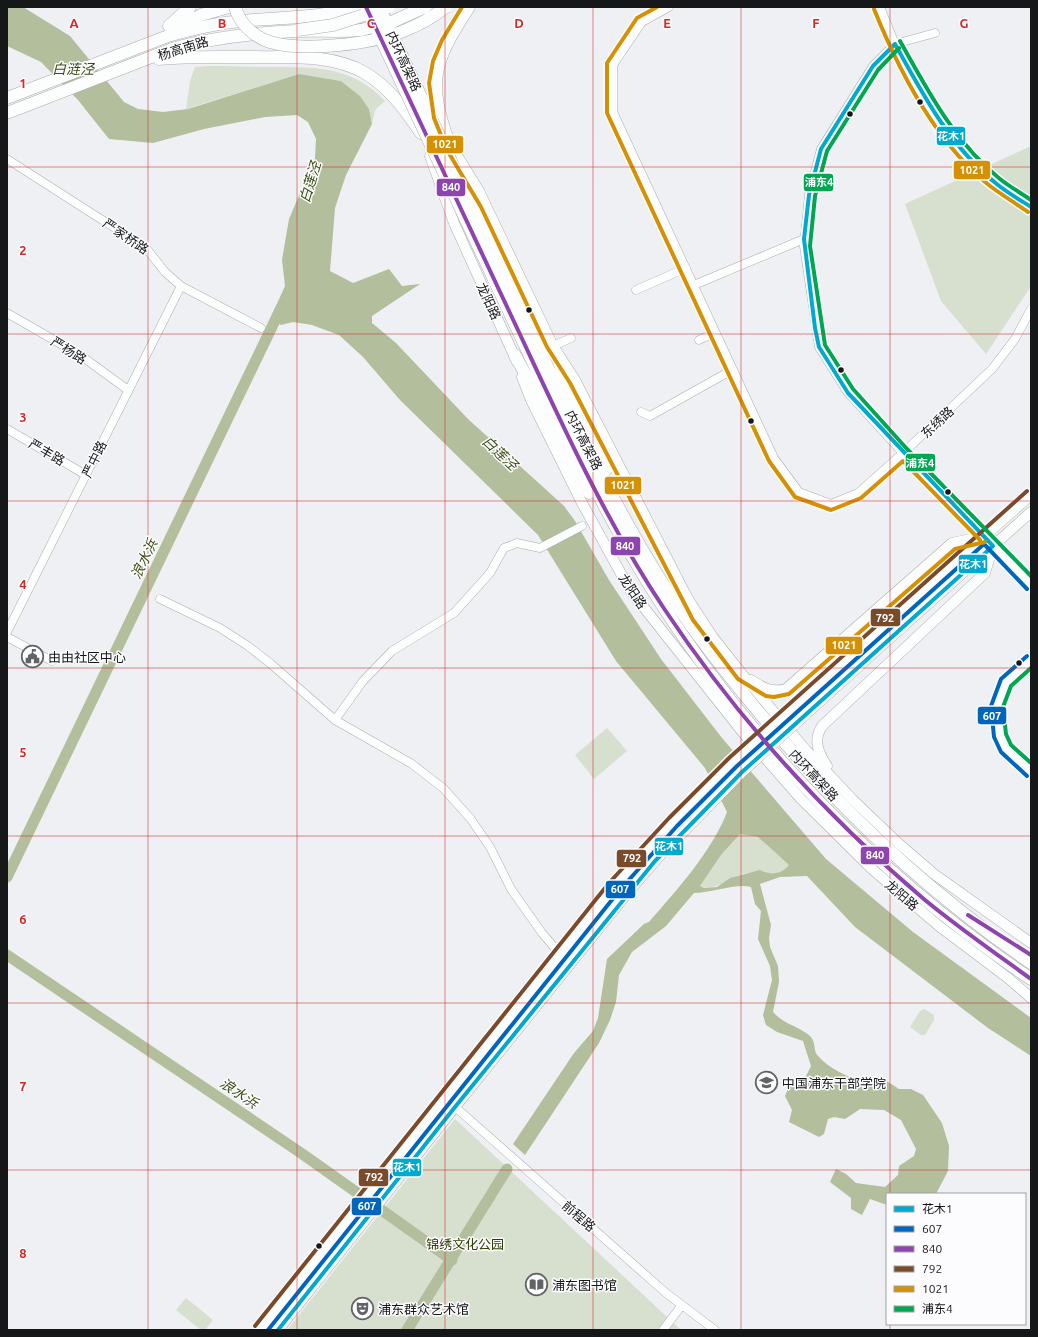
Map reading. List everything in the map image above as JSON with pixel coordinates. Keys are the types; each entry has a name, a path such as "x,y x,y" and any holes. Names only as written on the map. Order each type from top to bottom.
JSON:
{"highway":[{"path":"132,49 163,31 190,7"},
{"path":"132,49 201,15 229,7"},
{"path":"235,7 242,22 260,38 279,44 302,46 347,44 388,36 421,23 446,7"},
{"name":"杨高南路","path":"7,98 132,49 168,36 200,27 241,21 318,15 355,7"},
{"name":"内环高架路","path":"366,7 534,351 608,490 677,628 722,690 809,791 857,839 917,894 985,947 1031,979"},
{"name":"内环高架路","path":"380,7 534,351"},
{"name":"杨高南路","path":"7,113 140,63 172,49 197,42 246,34 298,30 333,25 389,7"},
{"path":"298,30 344,32 366,29 392,22 425,7"},
{"path":"449,143 438,110 436,95 437,70 444,48 469,7"},
{"path":"140,63 158,59 192,56 305,58 336,62 365,73 378,82 400,105 421,133"},
{"path":"553,346 567,383 653,580"},
{"path":"515,355 595,504 653,580"},
{"name":"内环高架路","path":"653,580 795,755 867,829 955,907 1031,963"},
{"path":"955,907 1031,955"}],"main road":[{"name":"龙阳路","path":"362,7 421,133 456,228 515,355 530,400 555,452 626,583 714,697 777,772 854,852 910,902 1008,978 1031,998"},
{"path":"380,7 424,98 487,206 553,346 575,380 688,599 712,636 804,748 863,810 934,874 1031,944"},
{"path":"260,1330 560,954 644,852 733,762 1031,495"},
{"path":"278,1330 455,1106 655,861 742,772 1031,512"},
{"path":"742,674 767,690 774,691 786,689 952,543 984,536"},
{"path":"863,810 821,757 817,743 820,730 826,722 985,573 993,546"}],"street":[{"name":"东绣路","path":"669,7 642,22 613,65 613,112 694,285 714,333 774,458 799,492 831,504 858,492 903,453 992,369 1015,339 1031,309"},
{"path":"880,7 895,44 925,99 956,144 992,181 1031,207"},
{"path":"935,33 895,44 873,66 822,149 809,195 804,239 819,347 848,393 903,453 1031,585"},
{"name":"严家桥路","path":"7,159 146,248 165,272 181,286 261,328"},
{"path":"694,285 804,239"},
{"path":"636,290 686,268"},
{"name":"严中路","path":"7,632 181,286"},
{"name":"严杨路","path":"7,313 80,355 128,390"},
{"path":"699,340 714,333"},
{"path":"553,346 571,338"},
{"path":"641,412 650,416 732,370"},
{"name":"严丰路","path":"7,430 86,475"},
{"path":"335,720 363,681 392,651 454,613 490,573 504,548 517,544 540,548 582,526"},
{"path":"160,599 220,628 248,646 335,720 412,764 443,788 470,818 490,847 511,889 542,933 560,954"},
{"path":"7,637 52,661"},
{"path":"1031,660 1006,683 997,706 1000,736 1006,749 1031,771"},
{"name":"前程路","path":"445,1098 682,1305 716,1330"},
{"path":"663,1330 682,1305"}],"green space":[{"path":"195,67 300,67 330,70 359,80 385,101 375,110 372,124 369,109 360,96 341,81 299,74 186,109 190,81"},
{"path":"1031,146 1031,286 986,354 941,301 905,204"},
{"path":"607,728 627,751 594,779 575,755"},
{"path":"740,834 758,837 789,865 785,870 780,872 769,874 752,872 746,873 717,886 705,888 700,886 721,855"},
{"path":"924,1009 934,1015 934,1020 925,1035 921,1035 910,1027 920,1011"},
{"name":"锦绣文化公园","path":"455,1119 681,1330 287,1330"},
{"path":"186,1298 213,1320 205,1330 201,1330 176,1310"}],"water":[{"path":"7,7 23,7 70,36 124,102 138,109 163,112 188,109 299,74 341,81 360,96 369,109 372,124 346,175 335,208 330,271 353,283 389,269 402,286 420,284 372,316 372,323 396,343 468,419 564,506 575,521 609,580 661,659 722,738 826,859 913,932 1031,1018 1031,1056 988,1028 855,927 807,876 780,877 760,884 771,925 769,938 770,947 778,966 779,982 773,1012 781,1019 810,1036 816,1054 822,1061 839,1072 862,1083 882,1078 899,1089 911,1089 923,1095 942,1123 949,1146 948,1171 937,1193 886,1193 886,1205 870,1199 862,1215 851,1209 851,1198 830,1182 836,1169 846,1174 856,1183 885,1187 898,1175 899,1166 914,1156 916,1149 901,1120 884,1110 860,1109 845,1119 834,1117 828,1119 824,1134 819,1137 789,1122 792,1110 785,1096 789,1086 804,1080 811,1066 803,1041 777,1032 766,1025 763,1015 772,980 770,966 758,939 761,911 755,904 751,887 745,886 694,893 666,926 632,952 619,975 616,1002 610,1020 599,1043 525,1155 513,1144 574,1053 593,1031 598,1018 607,959 644,924 649,922 682,884 713,841 727,812 705,768 616,661 538,535 400,400 363,357 339,335 312,325 293,322 281,325 271,317 285,286 282,260 289,219 315,158 316,139 308,122 297,115 265,117 204,129 153,143 109,139 78,100 41,62 7,46","holes":["740,834 758,837 789,865 782,871 775,873 768,873 760,870 730,878 717,887 704,888 700,886 721,855"]}],"waterway":[{"name":"浪水浜","path":"7,877 281,308"},
{"name":"浪水浜","path":"7,955 301,1153 452,1260"},
{"path":"407,1330 507,1169"}],"transit line":[{"name":"840","path":"366,7 586,472 623,542 665,610 722,689 753,727 818,800 888,868 925,900 1031,979"},
{"name":"1021","path":"462,7 442,40 433,61 429,83 434,118 447,150 481,207 547,347 570,383 693,620 738,679 766,696 774,697 789,694 955,549 985,542"},
{"name":"1021","path":"657,7 637,18 607,63 607,113 769,461 795,497 831,510 861,498 903,461 980,540"},
{"name":"1021","path":"874,9 895,57 922,105 937,128 971,169 990,186 1028,212"},
{"name":"浦东4","path":"900,41 932,97 956,133 969,149 1000,179 1031,200"},
{"name":"花木1","path":"895,44 939,120 966,155 998,185 1031,207"},
{"name":"花木1","path":"278,1330 455,1107 655,861 742,772 993,546 848,393 819,347 815,328 804,239 809,195 821,149 873,66 895,44"},
{"name":"浦东4","path":"899,48 878,70 827,151 815,196 810,246 825,345 853,389 907,449 1031,576"},
{"name":"792","path":"255,1326 609,883 669,818 729,758 1027,491"},
{"name":"607","path":"268,1330 619,891 677,826 737,766 984,544 1027,589"},
{"name":"607","path":"1027,656 1001,679 991,706 994,737 1001,752 1027,776"},
{"name":"浦东4","path":"1031,668 1011,686 1003,707 1006,734 1011,745 1031,763"},
{"name":"840","path":"968,915 1031,955"}],"place":[{"name":"由由社区中心","path":"33,657"},
{"name":"中国浦东干部学院","path":"767,1083"},
{"name":"浦东图书馆","path":"537,1285"},
{"name":"浦东群众艺术馆","path":"363,1309"}],"water label":[{"name":"白涟泾","path":"73,69"},
{"name":"白莲泾","path":"310,182"},
{"name":"白莲泾","path":"500,453"}]}
